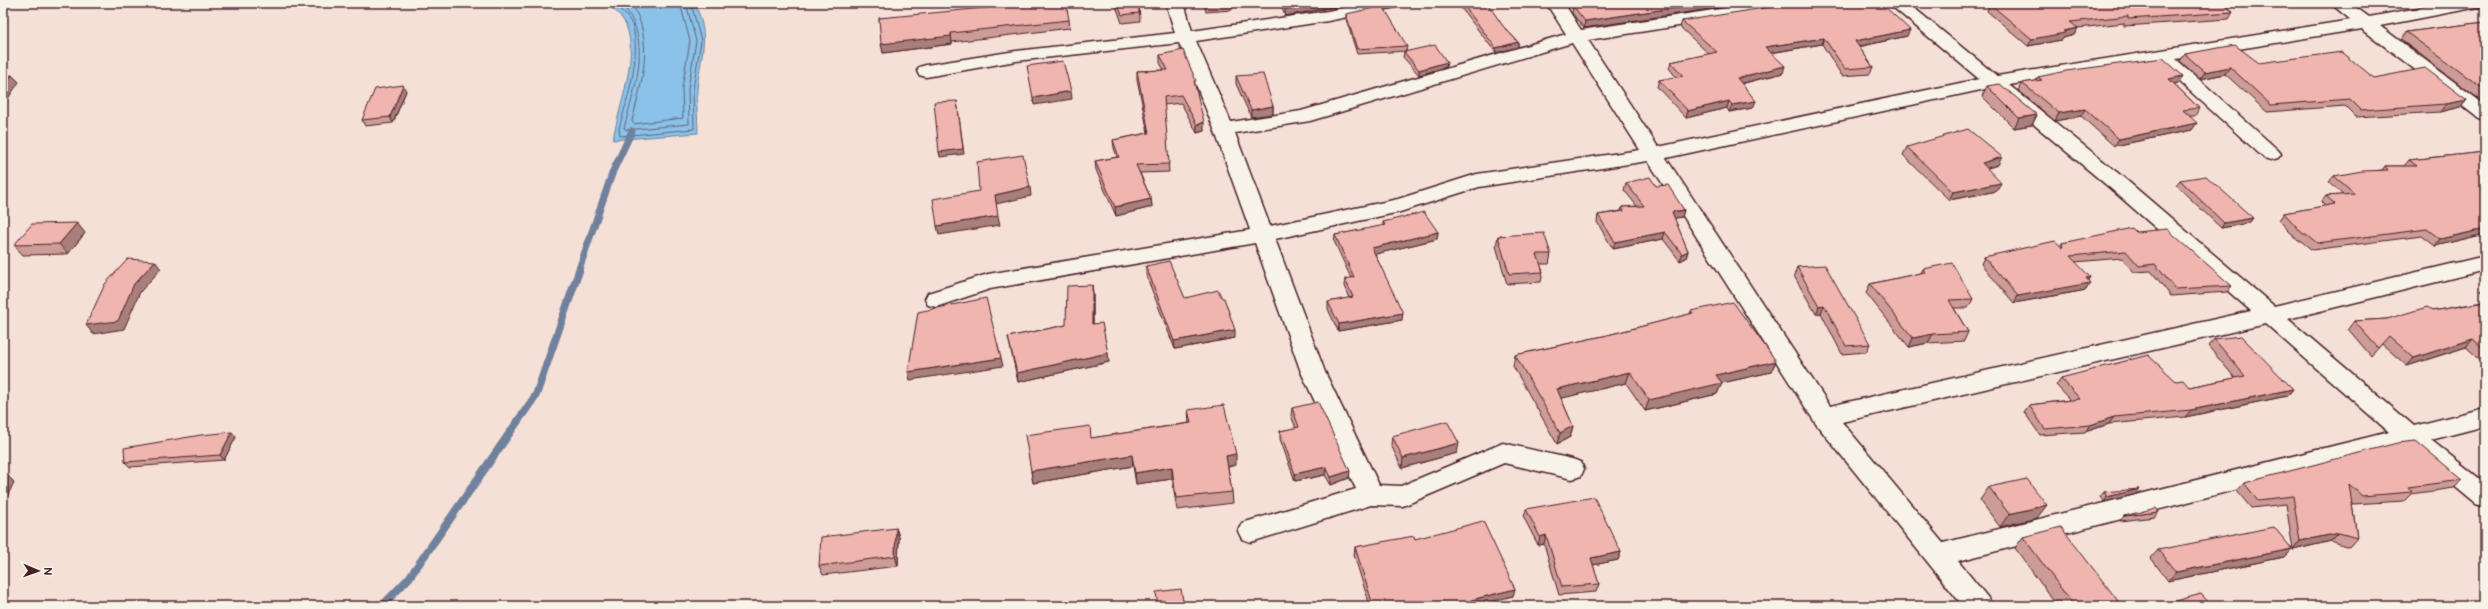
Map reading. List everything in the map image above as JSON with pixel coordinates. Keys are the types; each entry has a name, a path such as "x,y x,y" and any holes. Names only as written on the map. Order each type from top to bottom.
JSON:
{"street":[{"path":"1175,3 1185,37 1224,129 1313,372 1371,495"},
{"path":"926,71 1016,56 1185,37 1328,16 1390,3"},
{"path":"1556,3 1824,416 1936,556 1979,606"},
{"path":"1224,129 1303,117 1577,36 1795,3"},
{"path":"1897,3 2117,183 2411,437 2485,497"},
{"path":"2339,3 2368,23 2485,114"},
{"path":"936,299 988,282 1262,235 1400,205 1477,181 1654,154 1993,82 2368,23 2473,3"},
{"path":"2161,55 2271,154"},
{"path":"1824,416 2270,315 2485,263"},
{"path":"1936,556 2411,437 2485,417"},
{"path":"1251,531 1371,495 1403,496 1503,453 1572,469"}],"water":[{"path":"601,3 695,4 700,16 703,37 697,90 698,133 613,140 630,64 630,44 626,27 617,13"}],"building":[{"path":"1016,3 1066,3 1069,20 951,33 951,36 881,44 879,18 1016,5"},
{"path":"1117,3 1139,3 1139,13 1122,15"},
{"path":"1283,3 1317,3 1285,9"},
{"path":"1462,3 1487,3 1503,26 1518,42 1496,48"},
{"path":"1586,3 1707,3 1585,21 1573,6"},
{"path":"1795,3 1881,3 1910,30 1855,41 1873,67 1845,69 1824,38 1765,47 1785,66 1737,78 1756,101 1732,105 1729,101 1688,111 1659,80 1683,76 1671,62 1717,52 1682,21"},
{"path":"2222,3 2233,12 2128,19 2128,16 2070,22 2078,28 2063,31 2065,33 2032,39 1990,4"},
{"path":"1383,6 1407,46 1357,49 1346,14"},
{"path":"2485,22 2485,90 2406,32"},
{"path":"1435,45 1447,62 1419,70 1404,52"},
{"path":"2235,45 2259,63 2342,52 2374,78 2425,68 2467,100 2446,104 2361,110 2350,99 2271,105 2230,67 2205,72 2185,54"},
{"path":"1183,50 1196,81 1194,81 1204,122 1197,125 1181,95 1164,97 1169,164 1136,165 1151,199 1115,207 1095,161 1119,157 1113,140 1149,133 1137,71 1168,70 1160,55"},
{"path":"2163,58 2183,76 2169,79 2199,108 2183,110 2197,123 2119,139 2085,109 2059,113 2022,83 2042,80 2038,77 2066,71"},
{"path":"1063,61 1071,91 1033,98 1027,66"},
{"path":"1263,74 1273,106 1251,110 1236,76"},
{"path":"12,75 3,88 3,76"},
{"path":"2000,84 2037,115 2019,118 1987,86"},
{"path":"403,85 390,117 362,120 375,89"},
{"path":"957,101 963,149 939,152 934,102"},
{"path":"1968,129 2002,157 1982,163 2001,183 1953,192 1907,147"},
{"path":"2485,152 2485,229 2440,239 2427,229 2317,243 2306,234 2303,234 2284,213 2335,204 2326,196 2355,194 2334,176 2362,171 2388,170 2385,166 2417,166 2409,160"},
{"path":"1023,155 1030,187 995,195 998,216 937,226 933,199 979,191 977,162"},
{"path":"2206,176 2253,218 2224,223 2180,180"},
{"path":"1650,177 1656,186 1668,185 1684,210 1672,212 1688,251 1682,254 1665,232 1615,242 1598,215 1624,211 1622,207 1644,206 1626,183"},
{"path":"1424,212 1438,232 1372,248 1403,313 1339,324 1328,302 1353,297 1345,279 1354,277 1335,235 1385,225 1383,222"},
{"path":"77,223 59,244 14,245 32,224"},
{"path":"2132,228 2136,232 2167,229 2232,286 2175,289 2155,264 2139,266 2126,251 2070,256 2090,277 2086,278 2090,283 2018,296 1984,257 2055,241 2063,248 2062,243"},
{"path":"1544,233 1551,254 1537,254 1543,272 1509,274 1498,236"},
{"path":"128,259 155,261 134,284 118,321 86,325 105,284"},
{"path":"1169,261 1185,298 1218,290 1222,298 1224,298 1235,330 1174,341 1146,266"},
{"path":"1952,263 1973,299 1949,300 1968,332 1933,334 1913,338 1870,284 1925,272 1923,269"},
{"path":"1825,265 1870,344 1846,346 1824,305 1819,306 1797,267"},
{"path":"1092,285 1092,324 1102,323 1108,353 1017,373 1008,337 1066,325 1067,286"},
{"path":"986,298 1001,358 908,372 918,312"},
{"path":"1733,302 1776,361 1716,375 1722,383 1649,400 1630,372 1557,389 1573,426 1560,433 1515,355 1608,335 1693,313 1691,311"},
{"path":"2485,302 2485,350 2473,339 2414,358 2389,336 2378,348 2354,321 2387,319 2427,307 2432,311"},
{"path":"2241,336 2293,389 2191,410 2114,417 2090,425 2045,429 2029,405 2080,399 2061,378 2148,355 2176,381 2183,380 2189,387 2245,376 2214,339"},
{"path":"1318,402 1350,471 1331,477 1326,467 1295,474 1280,431 1299,427 1292,408"},
{"path":"1224,405 1236,454 1226,456 1232,492 1176,498 1172,467 1135,473 1132,455 1031,471 1025,435 1090,426 1091,438 1191,423 1188,410"},
{"path":"1447,421 1459,443 1403,458 1392,436"},
{"path":"232,432 220,455 125,462 124,448 201,435"},
{"path":"2416,441 2463,480 2408,487 2412,492 2362,496 2349,484 2357,538 2339,533 2300,541 2293,496 2258,500 2244,483 2397,443"},
{"path":"2027,479 2047,505 2009,514 1989,487"},
{"path":"2139,489 2107,497 2104,492"},
{"path":"1594,497 1621,552 1591,558 1599,584 1562,587 1546,535 1540,537 1526,509"},
{"path":"2156,508 2159,512 2124,516"},
{"path":"1483,521 1515,589 1471,600 1473,606 1360,606 1372,602 1355,547 1414,536 1415,539"},
{"path":"2061,527 2122,606 2074,606 2023,537"},
{"path":"2274,527 2292,549 2176,572 2158,550"},
{"path":"896,528 895,556 819,566 821,537"},
{"path":"1181,589 1184,606 1158,606 1156,592"},
{"path":"2201,594 2212,606 2158,606"},
{"path":"2367,602 2371,606 2357,606"}],"waterway":[{"path":"578,272 613,171 632,131"},
{"path":"382,606 409,578 536,395 579,271"}]}
